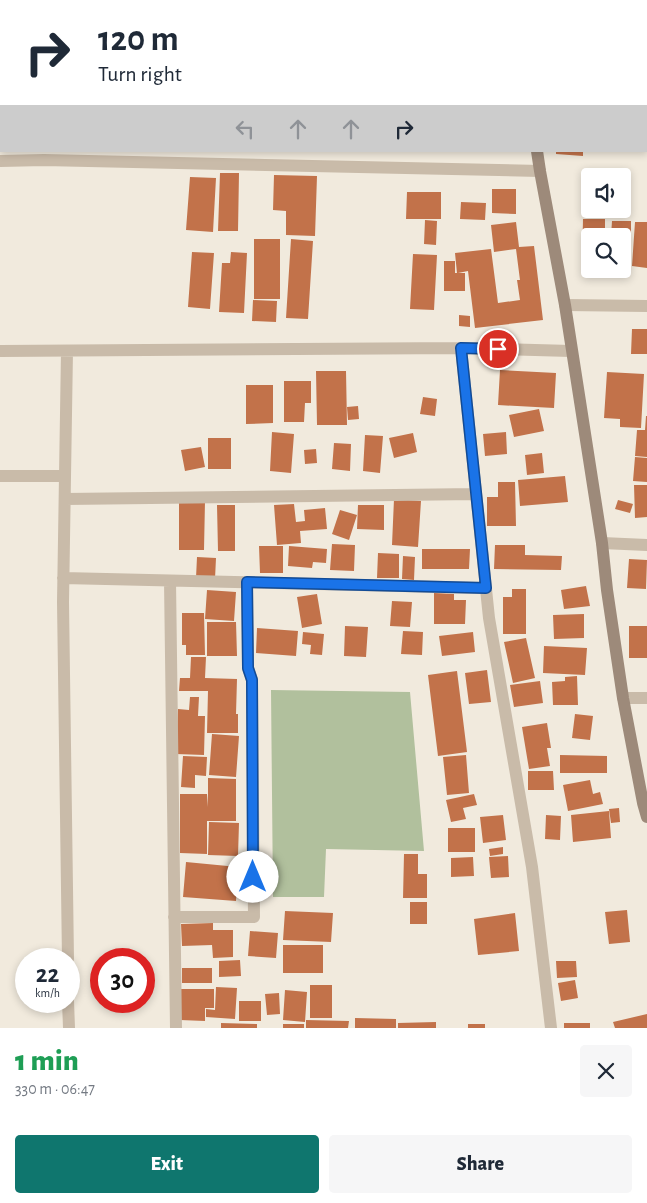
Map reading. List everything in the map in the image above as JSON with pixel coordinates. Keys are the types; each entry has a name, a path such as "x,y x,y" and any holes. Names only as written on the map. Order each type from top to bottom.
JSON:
{"street":[{"path":"537,152 565,305 624,698 647,817"},
{"path":"0,161 54,160 540,170"},
{"path":"565,305 647,306"},
{"path":"0,352 461,348 571,351"},
{"path":"461,348 489,618 532,867 552,1028"},
{"path":"67,351 63,578 68,948"},
{"path":"0,476 65,476"},
{"path":"65,498 476,494"},
{"path":"602,542 647,545"},
{"path":"63,578 486,588"},
{"path":"170,581 176,1028"},
{"path":"174,917 254,917 252,680 248,668 247,582"},
{"path":"624,698 647,698"},
{"path":"68,1013 69,1028"}],"green space":[{"path":"271,690 410,692 424,851 326,849 324,897 273,897"}],"building":[{"path":"556,152 583,152 583,156 556,154"},
{"path":"220,173 239,173 238,231 218,231"},
{"path":"274,175 317,176 315,236 286,235 286,211 273,210"},
{"path":"190,177 216,178 213,232 186,230"},
{"path":"492,189 516,189 516,214 492,213"},
{"path":"407,192 441,192 441,219 406,219"},
{"path":"461,202 486,203 485,220 460,219"},
{"path":"583,219 605,219 605,228 583,228"},
{"path":"425,220 437,221 436,245 424,244"},
{"path":"612,221 631,221 631,228 612,228"},
{"path":"516,222 519,247 534,246 543,320 475,328 468,271 458,273 465,273 465,291 444,291 444,261 455,261 455,273 457,273 455,253 491,249 498,303 520,300 517,280 520,280 516,249 494,252 491,225"},
{"path":"635,222 647,222 647,268 632,266"},
{"path":"254,239 280,239 280,299 254,299"},
{"path":"291,239 313,241 308,319 286,318"},
{"path":"192,252 214,253 210,309 188,307"},
{"path":"231,252 247,253 244,313 219,312 222,263 230,263"},
{"path":"413,254 437,255 434,310 410,309"},
{"path":"253,300 277,301 276,322 252,321"},
{"path":"459,315 470,316 470,327 459,326"},
{"path":"632,329 647,329 647,354 631,354"},
{"path":"500,370 556,373 554,408 498,405"},
{"path":"316,371 346,371 347,425 317,425"},
{"path":"607,372 644,374 641,428 620,427 620,419 604,418"},
{"path":"284,381 311,381 311,403 305,403 304,422 284,422"},
{"path":"246,385 273,385 273,423 246,424"},
{"path":"423,397 437,399 435,416 420,414"},
{"path":"358,406 359,419 348,420 347,407"},
{"path":"539,409 544,431 514,437 509,415"},
{"path":"646,416 647,457 635,456 637,430 645,430"},
{"path":"272,432 294,434 291,473 270,471"},
{"path":"506,432 507,454 485,456 483,434"},
{"path":"413,433 417,452 394,458 389,438"},
{"path":"365,435 383,436 380,473 363,471"},
{"path":"208,438 231,438 231,469 208,469"},
{"path":"334,443 351,444 350,471 332,469"},
{"path":"201,447 205,467 185,471 181,450"},
{"path":"316,449 317,463 305,464 304,450"},
{"path":"542,453 544,473 527,475 525,455"},
{"path":"635,457 647,458 647,482 633,481"},
{"path":"565,476 568,502 520,506 518,480"},
{"path":"498,482 515,482 516,526 487,526 487,497 498,497"},
{"path":"634,485 647,485 647,517 635,518"},
{"path":"394,499 421,501 418,547 392,545"},
{"path":"618,500 633,504 630,513 615,509"},
{"path":"179,501 205,501 204,550 179,550"},
{"path":"294,504 296,522 305,521 304,510 325,508 327,529 300,531 301,543 277,545 274,505"},
{"path":"217,505 235,505 235,551 218,551"},
{"path":"358,505 384,505 384,530 357,529"},
{"path":"340,510 357,515 349,540 332,534"},
{"path":"332,544 355,545 354,571 330,570"},
{"path":"495,545 525,545 525,555 562,556 561,570 494,569"},
{"path":"259,546 283,546 283,573 260,573"},
{"path":"289,546 327,549 326,563 313,562 312,568 288,566"},
{"path":"422,549 470,549 469,569 422,569"},
{"path":"378,553 399,554 399,578 377,578"},
{"path":"403,556 415,557 414,580 402,579"},
{"path":"197,557 216,558 215,579 196,578"},
{"path":"629,559 647,560 646,589 627,588"},
{"path":"586,586 590,606 564,609 561,590"},
{"path":"512,589 526,589 526,634 503,634 503,597 512,597"},
{"path":"207,590 236,592 234,621 205,619"},
{"path":"434,593 454,594 454,600 466,600 465,624 434,624"},
{"path":"317,594 322,624 302,628 297,597"},
{"path":"392,601 412,602 410,627 390,626"},
{"path":"182,613 204,613 205,655 186,655 186,645 182,645"},
{"path":"584,614 584,638 554,639 553,615"},
{"path":"207,622 236,622 237,656 207,656"},
{"path":"345,626 368,627 366,657 344,656"},
{"path":"629,626 647,626 647,658 629,658"},
{"path":"257,628 298,631 296,656 256,653"},
{"path":"403,631 423,632 422,655 401,654"},
{"path":"303,632 324,634 322,655 310,654 311,645 302,644"},
{"path":"473,632 475,652 442,656 439,636"},
{"path":"526,638 535,678 513,683 504,642"},
{"path":"544,646 587,648 585,675 543,673"},
{"path":"191,657 206,657 205,678 237,679 236,714 238,714 238,733 207,733 208,691 179,691 180,678 190,678"},
{"path":"487,670 491,702 469,704 465,673"},
{"path":"457,671 467,752 438,756 428,675"},
{"path":"577,676 578,705 553,705 552,682 565,681 565,677"},
{"path":"540,681 543,703 514,707 510,685"},
{"path":"190,697 199,697 198,716 205,716 204,755 176,754 178,709 189,710"},
{"path":"575,714 593,716 590,740 572,738"},
{"path":"547,723 551,748 547,748 550,766 529,769 522,727"},
{"path":"212,734 239,736 236,777 209,775"},
{"path":"466,755 469,793 447,795 443,757"},
{"path":"560,755 607,756 607,773 560,773"},
{"path":"183,756 207,757 206,776 195,775 195,788 181,787"},
{"path":"528,771 553,771 554,790 528,790"},
{"path":"208,778 236,779 236,821 207,821 207,854 180,853 180,794 207,794 208,807"},
{"path":"590,780 593,794 600,792 603,804 568,811 563,785"},
{"path":"474,794 477,805 463,808 466,819 451,822 446,800"},
{"path":"619,808 620,822 611,823 609,809"},
{"path":"609,811 611,838 573,842 571,815"},
{"path":"503,815 506,840 483,843 480,817"},
{"path":"546,815 561,816 560,840 545,839"},
{"path":"209,822 239,823 238,856 208,855"},
{"path":"448,828 475,828 475,852 448,852"},
{"path":"503,847 503,854 490,856 489,849"},
{"path":"404,854 418,854 418,874 427,874 427,898 403,898"},
{"path":"508,856 509,877 491,878 489,857"},
{"path":"473,857 474,876 451,877 451,858"},
{"path":"186,862 238,867 236,901 183,897"},
{"path":"410,902 427,902 427,924 410,924"},
{"path":"627,910 630,942 609,944 605,912"},
{"path":"285,911 333,913 331,942 283,940"},
{"path":"515,913 519,951 478,955 474,919"},
{"path":"213,923 213,930 233,930 233,957 213,958 212,945 182,946 181,924"},
{"path":"250,931 278,933 276,958 248,956"},
{"path":"283,945 323,945 323,973 283,973"},
{"path":"240,960 241,976 219,977 219,961"},
{"path":"556,961 576,961 577,977 557,978"},
{"path":"182,968 212,968 212,983 182,983"},
{"path":"575,980 578,998 561,1001 558,983"},
{"path":"310,985 332,985 332,1018 310,1018"},
{"path":"216,987 237,988 235,1019 206,1017 206,1009 215,1010"},
{"path":"181,989 214,989 214,1008 205,1008 205,1021 180,1020"},
{"path":"285,990 307,992 305,1022 283,1020"},
{"path":"279,993 280,1014 267,1015 265,994"},
{"path":"239,1001 261,1001 261,1021 239,1021"},
{"path":"647,1014 647,1028 615,1028 613,1022"},
{"path":"355,1018 396,1019 396,1028 355,1028"},
{"path":"306,1020 349,1021 348,1028 306,1028"},
{"path":"436,1022 436,1028 398,1028 398,1023"},
{"path":"221,1023 257,1024 257,1028 221,1028"},
{"path":"564,1023 590,1023 590,1028 564,1028"},
{"path":"283,1024 304,1024 304,1028 283,1028"},
{"path":"468,1024 485,1024 485,1028 468,1028"}],"route":[{"path":"253,877 252,680 248,668 247,582 486,588 461,348 498,349"}]}
